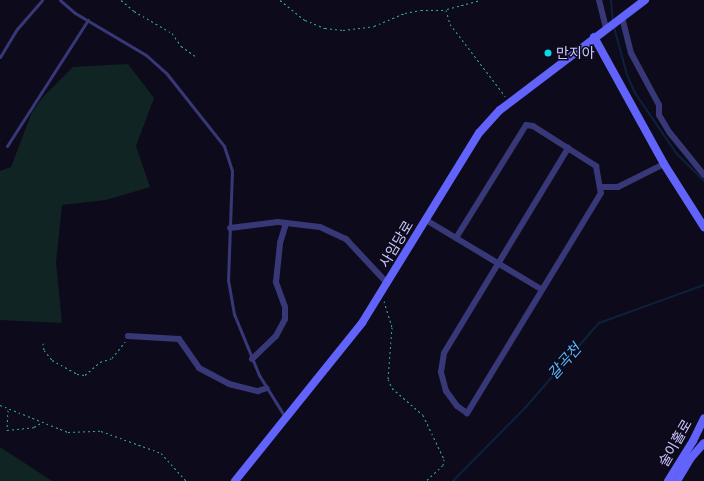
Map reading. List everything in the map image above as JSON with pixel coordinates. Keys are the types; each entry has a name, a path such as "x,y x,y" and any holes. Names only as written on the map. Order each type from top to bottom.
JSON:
{"main road":[{"path":"620,19 645,0"},
{"name":"사임당로","path":"234,481 362,323 479,133 510,102 594,37 620,19"},
{"path":"594,37 664,164 704,227"},
{"name":"술이홀로","path":"668,481 693,441 704,418"},
{"path":"693,441 704,434"},
{"path":"677,481 690,459 704,443"}],"street":[{"path":"599,0 602,18 606,29"},
{"path":"620,19 631,53 659,105 659,114 670,133 704,175"},
{"path":"456,238 526,125 533,126 568,148 596,166 601,193 541,289 467,413 457,406 446,391 441,372 444,353 568,148"},
{"path":"600,187 618,187 664,164"},
{"path":"426,220 541,289"},
{"path":"252,359 276,336 285,320 285,307 276,282 280,243 286,223"},
{"path":"230,228 286,223 320,227 346,239 387,283"},
{"path":"128,336 179,339 199,368 229,384 258,391 267,388"}],"lane":[{"path":"0,56 17,30 42,0"},
{"path":"60,0 75,14 88,20 146,55 167,74 224,146 232,171 228,280 234,314 252,359 267,388 286,418"},
{"path":"7,146 88,20"}],"path":[{"path":"121,0 134,11 172,33 181,46 197,57"},
{"path":"280,0 305,20 325,28 343,30 374,26 405,13 421,10 446,10 481,0"},
{"path":"446,10 450,24 471,48 510,102"},
{"path":"381,294 392,327 388,379 392,388 423,415 444,459 443,465 426,481"},
{"path":"43,343 44,350 52,360 77,374 85,375 100,362 112,358 128,336"},
{"path":"0,405 42,423 68,432 101,431 161,452 186,481"},
{"path":"8,409 7,430 34,427 42,423"}],"green space":[{"path":"128,64 154,98 136,146 150,187 106,200 62,205 56,262 62,323 0,320 0,171 11,167 32,112 42,98 73,67"},
{"path":"0,447 52,481 0,481"}],"waterway":[{"path":"611,0 613,21"},
{"path":"614,27 627,75 635,93 677,154 704,181"},
{"name":"갈곡천","path":"453,481 525,408 599,323 704,285"}],"place":[{"name":"만지아","path":"548,53"}]}
